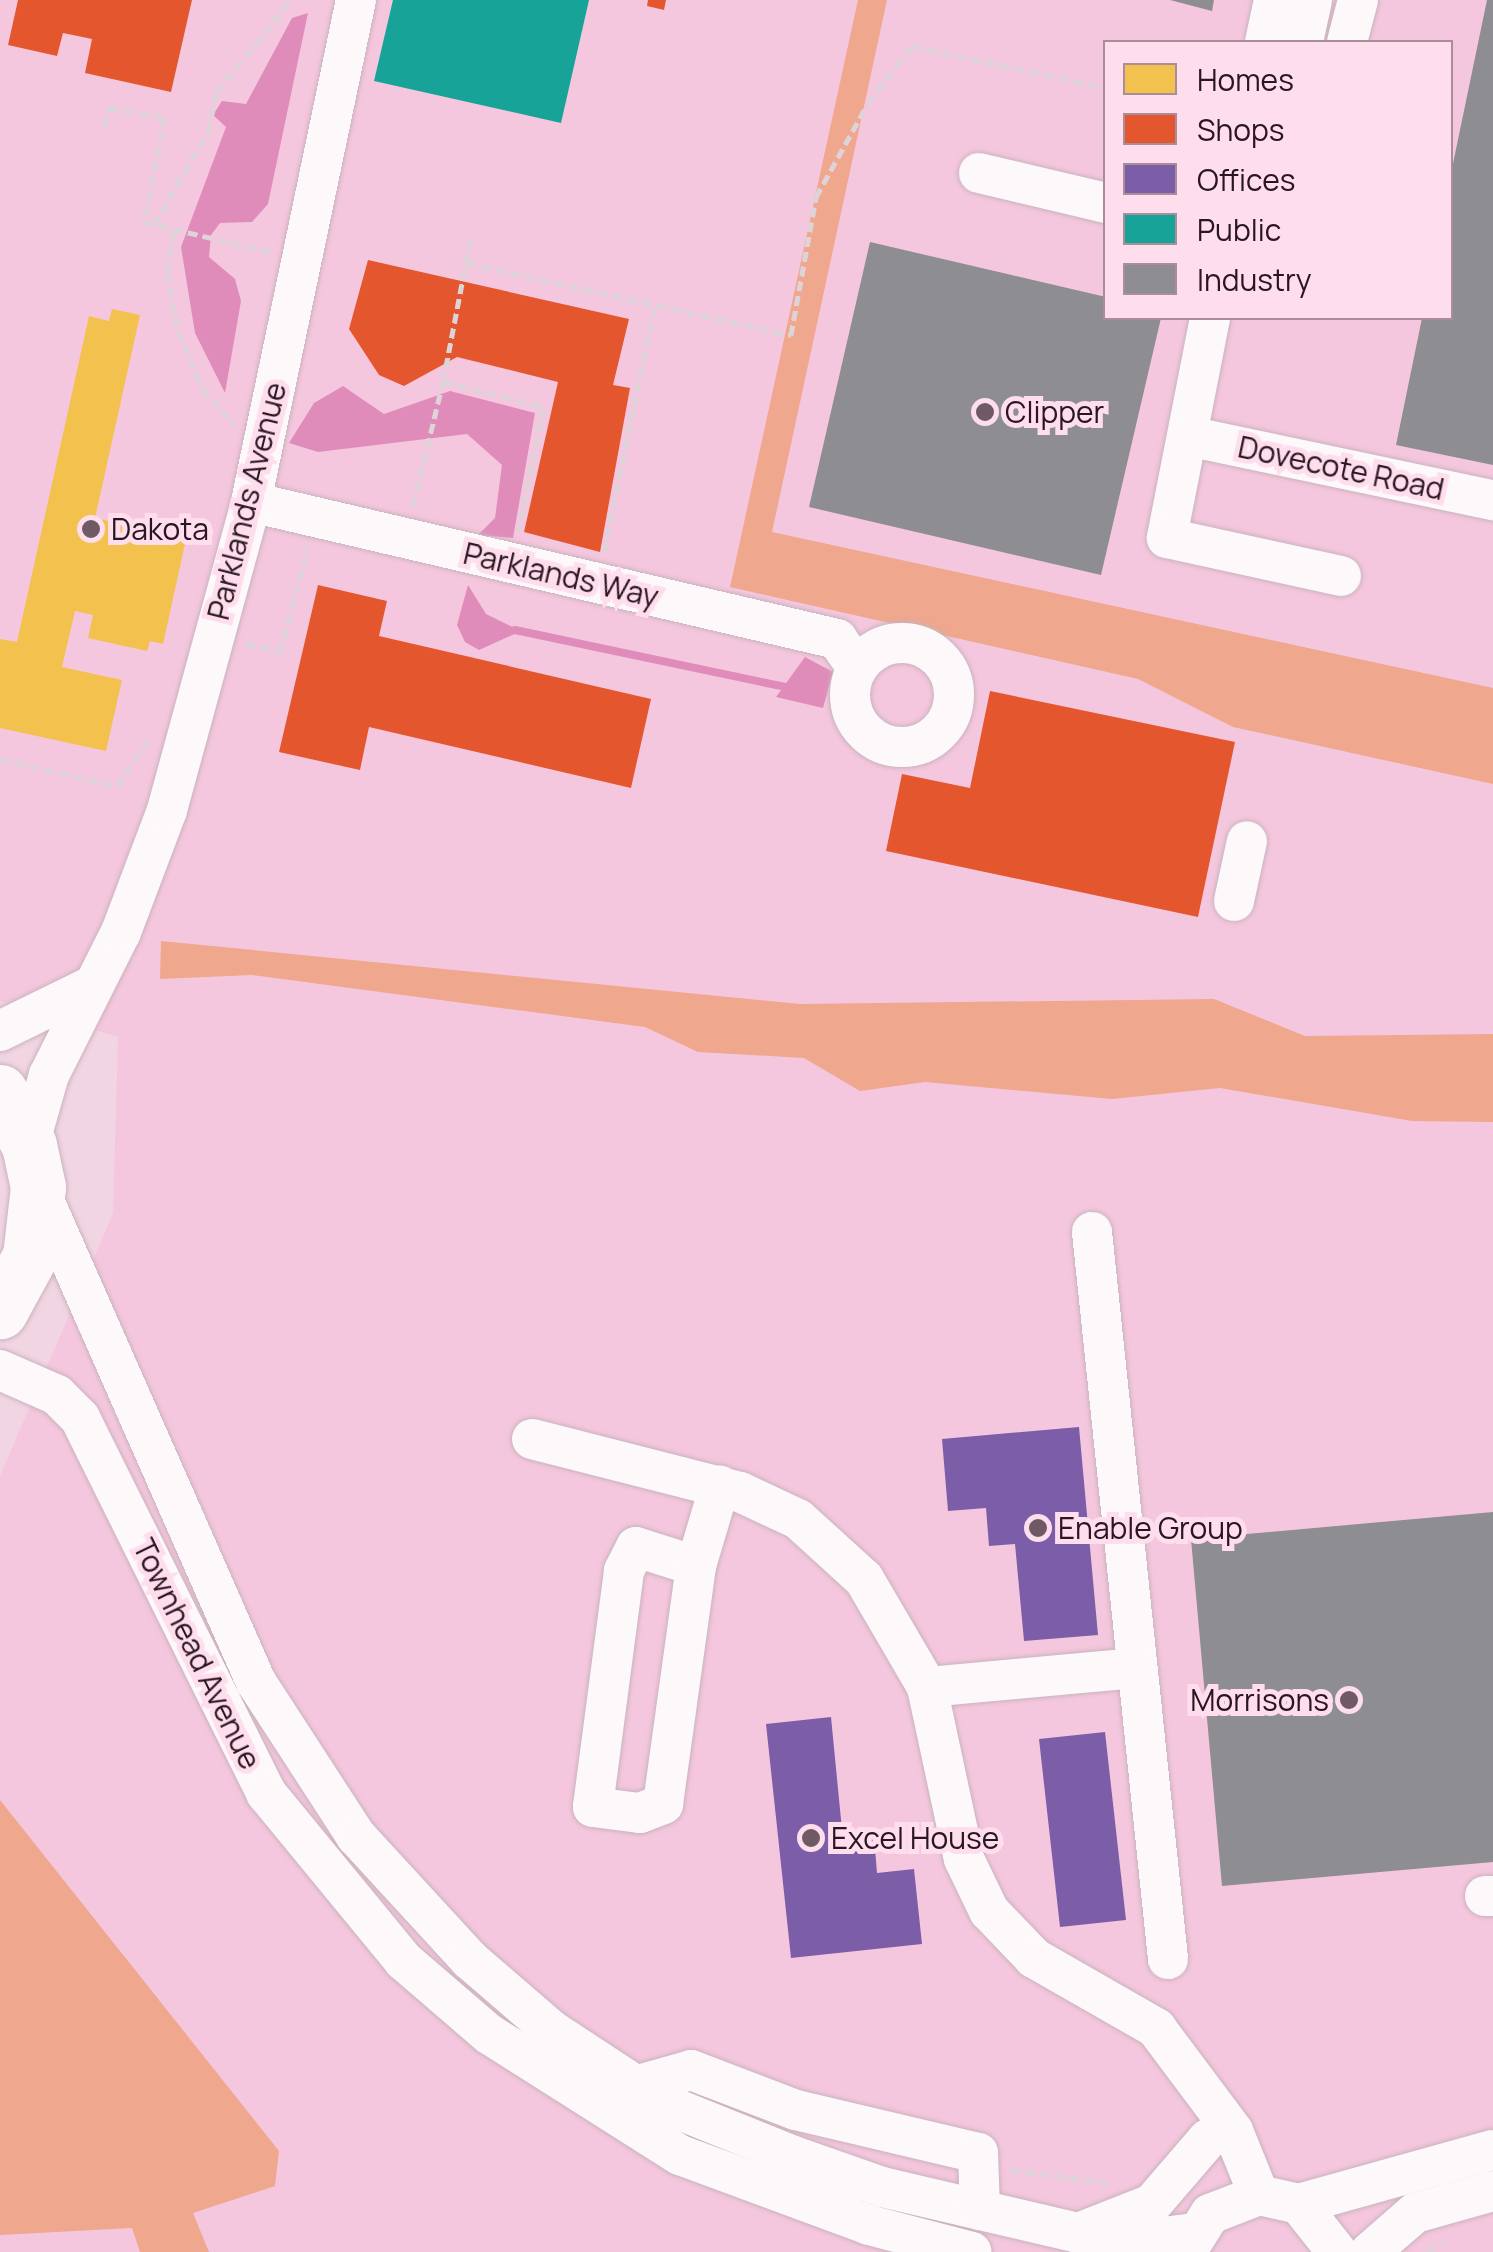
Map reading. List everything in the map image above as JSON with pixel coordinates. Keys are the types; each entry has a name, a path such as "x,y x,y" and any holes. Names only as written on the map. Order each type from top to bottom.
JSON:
{"highway":[{"path":"0,1092 33,1166 30,1256 0,1311"}],"street":[{"name":"Parklands Avenue","path":"33,1166 90,987 158,840 251,502 356,0"},
{"path":"1265,40 1274,0"},
{"path":"1302,40 1312,0"},
{"path":"1348,40 1358,0"},
{"path":"979,173 1103,202"},
{"path":"1210,320 1167,538 1341,576"},
{"name":"Dovecote Road","path":"1188,436 1493,500"},
{"name":"Parklands Way","path":"251,502 837,640 856,668"},
{"path":"1234,901 1248,842"},
{"path":"0,1031 90,987"},
{"name":"Townhead Avenue","path":"33,1166 256,1682 303,1765 423,1915 551,2030 635,2086 794,2156 980,2210 1078,2233 1131,2241 1197,2233 1259,2196"},
{"path":"1092,1232 1168,1959"},
{"name":"Townhead Avenue","path":"0,1370 57,1395 80,1418 266,1793 404,1961 488,2034 680,2156 850,2219 972,2252"},
{"path":"532,1439 705,1479 798,1519 864,1579 928,1688 964,1859 989,1911 1034,1958 1156,2028 1233,2131 1259,2196 1299,2204 1493,2150"},
{"path":"696,1566 636,1547 624,1571 594,1807 640,1813 663,1804 696,1566 705,1479"},
{"path":"928,1688 1136,1668"},
{"path":"635,2086 691,2070 796,2110 978,2153 980,2210"},
{"path":"1197,2233 1208,2139 1205,2094"},
{"path":"1078,2233 1152,2204 1208,2139"},
{"path":"1370,2252 1415,2213 1493,2191"},
{"path":"1299,2204 1337,2252"}],"path":[{"path":"154,225 208,131 217,92 290,0"},
{"path":"466,262 654,308 790,335 816,198 868,103 912,46 1103,87"},
{"path":"104,126 109,108 165,118 144,222 173,232 304,258"},
{"path":"173,232 167,273 178,331 202,388 260,459"},
{"path":"405,538 443,382 471,240"},
{"path":"605,549 654,308"},
{"path":"443,382 544,407 518,528"},
{"path":"0,759 117,786"}],"shaded area":[{"path":"0,0 1493,0 1493,2252 0,2252 0,1476 113,1213 118,1037 0,1001"},
{"path":"858,0 887,0 772,532 1493,688 1493,784 1233,727 1138,679 730,587"},
{"path":"308,13 268,204 252,222 220,223 211,235 209,257 235,279 241,301 225,393 195,333 181,247 226,127 213,115 222,101 246,104 292,18"},
{"path":"343,386 384,414 450,391 535,413 513,538 478,535 495,518 502,465 467,434 318,452 289,443 314,403"},
{"path":"468,585 486,614 521,631 479,650 465,642 457,625"},
{"path":"805,657 833,672 823,708 776,697"},
{"path":"161,941 800,1004 1214,999 1305,1036 1493,1034 1493,1122 1412,1121 1220,1088 1112,1099 925,1082 860,1091 804,1058 698,1052 645,1027 252,975 160,979"},
{"path":"0,1800 279,2151 275,2186 193,2213 209,2252 140,2252 132,2228 0,2235"}],"building: Homes":[{"name":"Dakota","path":"112,309 140,315 95,518 186,539 163,644 150,641 147,651 88,638 93,615 75,611 62,667 122,680 106,751 0,728 0,639 17,642 89,316 109,321"}],"building: Shops":[{"path":"18,0 192,0 171,92 85,73 92,39 63,33 57,56 8,45"},
{"path":"648,0 666,0 664,10 647,6"},
{"path":"368,260 629,319 613,385 630,388 600,552 524,532 558,382 457,357 404,386 379,375 349,329"},
{"path":"318,585 387,601 379,636 651,699 631,788 369,727 360,770 279,752"},
{"path":"990,691 1235,742 1198,917 886,851 902,774 970,788"}],"building: Offices":[{"name":"Enable Group","path":"1079,1427 1098,1635 1024,1641 1015,1544 989,1546 986,1508 948,1511 942,1439"},
{"name":"Excel House","path":"831,1717 843,1840 874,1836 877,1873 914,1869 922,1944 791,1958 766,1724"},
{"path":"1105,1732 1126,1920 1060,1927 1039,1739"}],"building: Public":[{"path":"393,0 589,0 561,123 374,81"}],"building: Industry":[{"path":"1170,0 1214,0 1212,11"},
{"path":"1487,0 1493,0 1493,465 1396,445 1422,320 1453,320 1453,164"},
{"name":"Clipper","path":"870,242 1103,296 1103,320 1161,320 1101,575 809,507"},
{"name":"Morrisons","path":"1493,1512 1493,1862 1222,1886 1191,1539"}],"waterway":[{"path":"515,630 785,687"}],"place":[{"name":"Clipper","path":"985,412"},
{"name":"Dakota","path":"91,529"},
{"name":"Enable Group","path":"1038,1528"},
{"name":"Morrisons","path":"1349,1700"},
{"name":"Excel House","path":"811,1838"}]}
